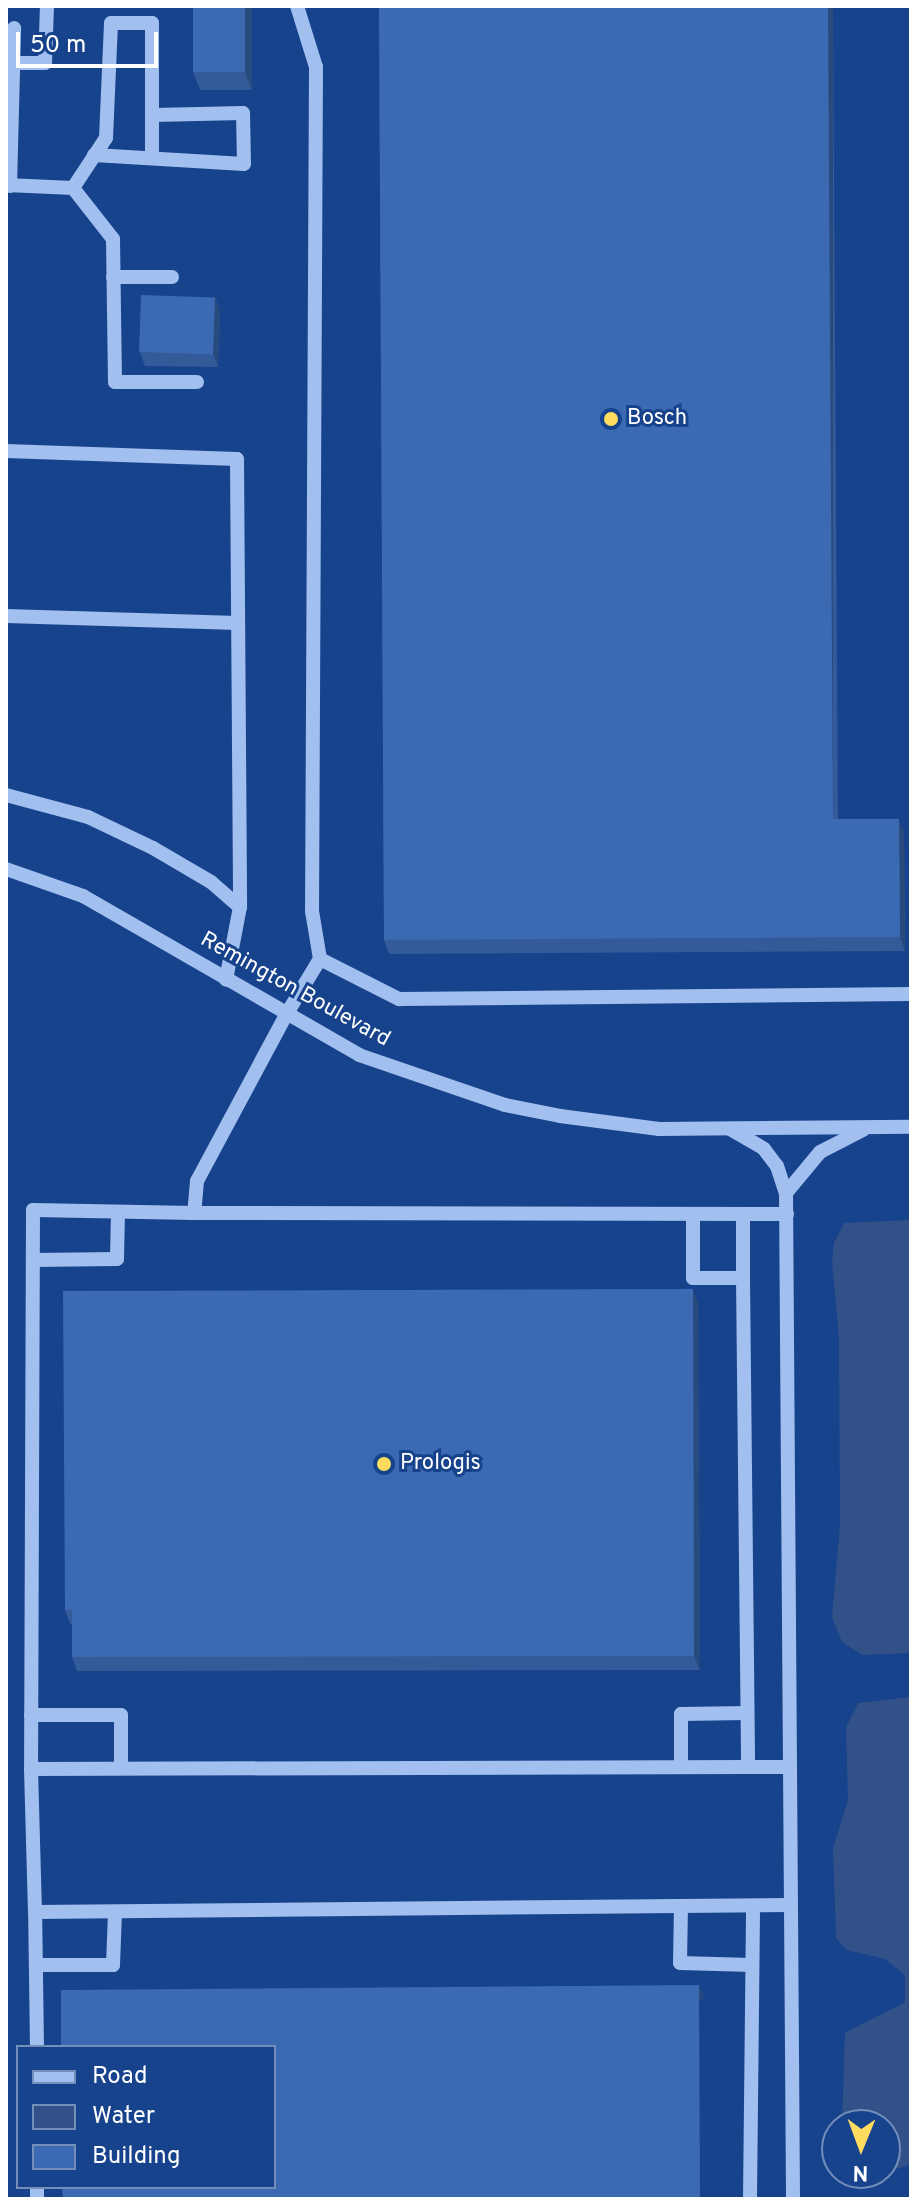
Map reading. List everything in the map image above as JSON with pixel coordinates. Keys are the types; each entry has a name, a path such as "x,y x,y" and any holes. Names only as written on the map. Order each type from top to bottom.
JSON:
{"street":[{"path":"13,63 45,63 47,6"},
{"path":"194,1213 197,1181 286,1015 320,959 312,911 316,67 297,6"},
{"path":"73,188 106,138 111,23 152,23 152,158"},
{"path":"14,28 8,186 73,188"},
{"path":"94,155 244,164 243,113 153,115"},
{"path":"73,188 113,239 115,382 197,382"},
{"path":"113,277 172,277"},
{"path":"6,451 237,459 240,907 226,980"},
{"path":"6,616 238,623"},
{"path":"6,795 88,817 211,882 240,907"},
{"name":"Remington Boulevard","path":"6,869 83,896 286,1015 373,1060 505,1105 659,1129 909,1125"},
{"path":"320,959 399,999 911,994"},
{"path":"786,1193 820,1152 867,1128"},
{"path":"730,1129 764,1149 777,1166 786,1193 793,2199"},
{"path":"37,2045 31,1769 33,1210 787,1214"},
{"path":"33,1260 117,1259 118,1212"},
{"path":"693,1214 693,1278 743,1278"},
{"path":"743,1214 748,1767"},
{"path":"681,1767 681,1714 747,1713"},
{"path":"31,1715 121,1715 121,1768"},
{"path":"31,1769 790,1767"},
{"path":"35,1912 790,1905"},
{"path":"681,1906 680,1963 752,1965"},
{"path":"750,2199 753,1906"},
{"path":"37,1965 113,1965 115,1912"}],"water":[{"path":"911,1220 911,1653 862,1655 842,1642 832,1617 840,1525 839,1339 832,1261 834,1243 844,1223"},
{"path":"911,1697 911,2164 901,2167 901,2109 843,2109 845,2033 905,2002 905,1975 885,1959 846,1950 836,1938 833,1848 848,1800 846,1727 858,1703"}],"building":[{"path":"193,6 245,6 245,72 193,72"},
{"name":"Bosch","path":"379,6 828,6 833,819 899,819 900,937 384,940"},
{"path":"141,295 215,298 213,355 139,352"},
{"name":"Prologis","path":"693,1289 694,1656 72,1657 72,1610 65,1610 63,1291"},
{"path":"699,1985 700,2199 63,2199 62,2189 276,2189 276,2045 61,2045 61,1990"}],"place":[{"name":"Bosch","path":"611,419"},
{"name":"Prologis","path":"384,1464"}]}
